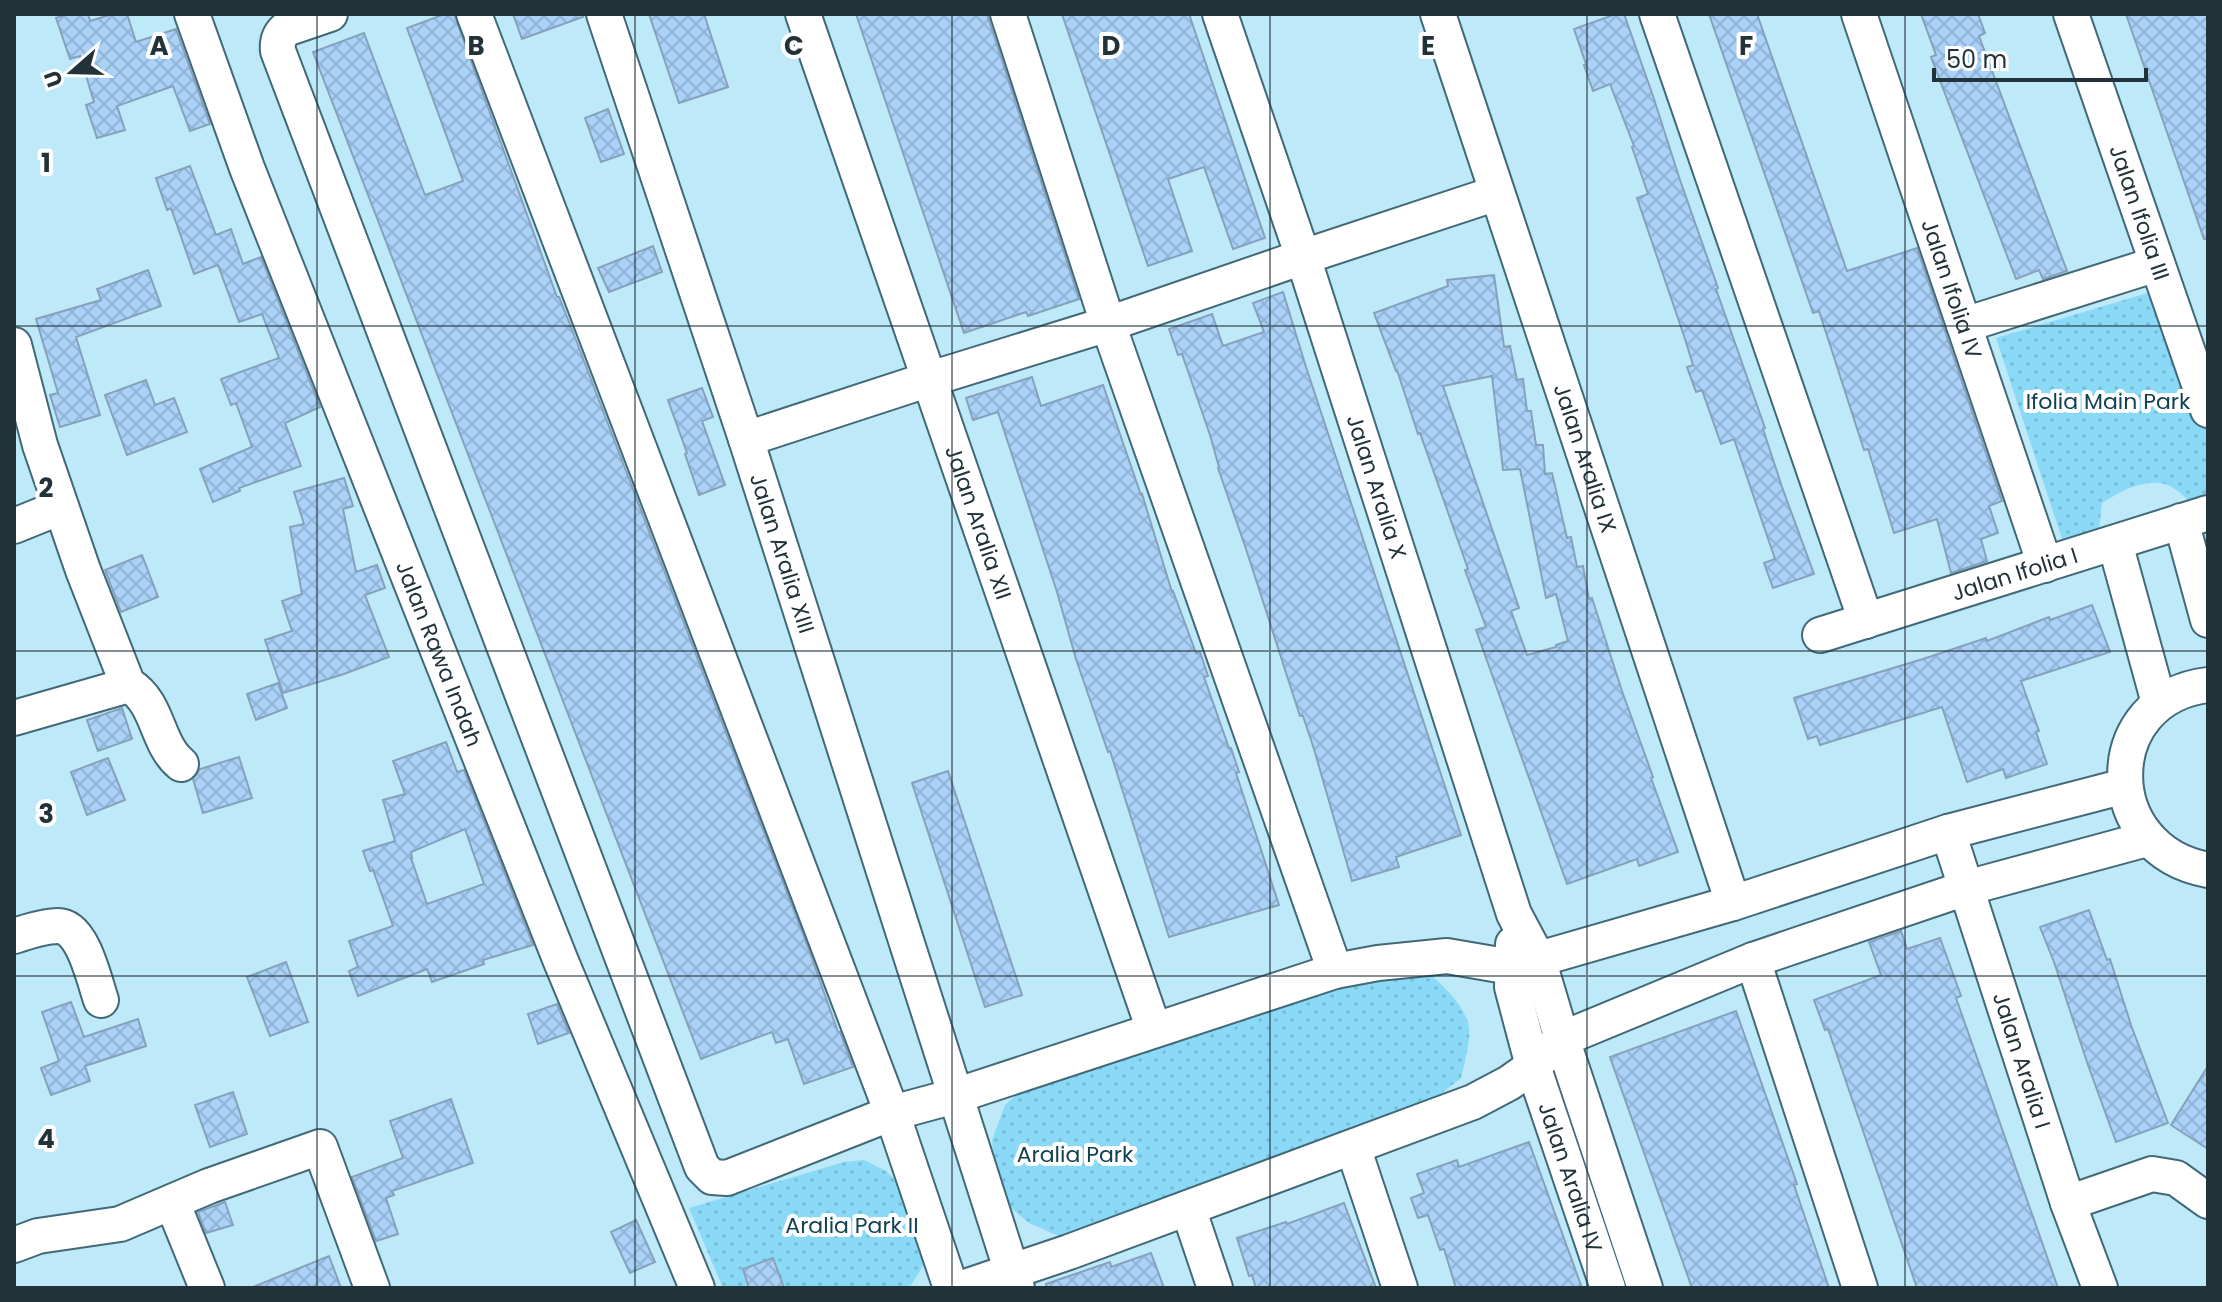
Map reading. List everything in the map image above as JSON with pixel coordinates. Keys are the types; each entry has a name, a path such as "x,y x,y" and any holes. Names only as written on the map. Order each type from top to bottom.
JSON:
{"street":[{"name":"Jalan Rawa Indah","path":"192,14 247,168 560,959 697,1288"},
{"path":"330,14 286,29 281,33 278,51 702,1167 712,1177 727,1178 892,1113 955,1096 1335,971 1447,956 1525,963 1733,903 1948,832 2125,786"},
{"path":"474,14 892,1113 951,1288"},
{"name":"Jalan Aralia XIII","path":"604,14 746,439 1014,1279"},
{"name":"Jalan Aralia XII","path":"803,14 1154,1030"},
{"path":"1008,14 1108,324 1335,971"},
{"name":"Jalan Aralia X","path":"1220,14 1303,257 1514,914 1525,963"},
{"name":"Jalan Aralia IX","path":"1438,14 1733,903"},
{"path":"1657,14 1866,621"},
{"name":"Jalan Ifolia IV","path":"1859,14 2045,565"},
{"name":"Jalan Ifolia III","path":"2071,14 2208,410"},
{"path":"746,439 1108,324 1497,193"},
{"path":"1964,325 2157,264"},
{"path":"14,345 40,445 106,633 128,685"},
{"path":"14,526 61,507"},
{"path":"2195,517 2208,620"},
{"name":"Jalan Ifolia I","path":"1820,635 2195,517"},
{"path":"2115,543 2159,703"},
{"path":"14,718 128,685 137,689 152,710 173,757 181,764"},
{"path":"2208,685 2189,687 2159,703 2139,726 2127,755 2125,786 2132,814 2147,839 2173,860 2208,870"},
{"name":"Jalan Aralia I","path":"1948,832 2068,1203 2100,1288"},
{"path":"962,1288 1014,1279 1069,1252 1473,1102 1509,1083 1562,1039 1753,960 1966,888 2147,839"},
{"path":"14,936 57,926 75,933 101,1000"},
{"path":"1753,960 1860,1288"},
{"path":"1525,963 1562,1039 1645,1288"},
{"name":"Jalan Aralia IV","path":"1525,963 1512,987 1533,1066 1608,1288"},
{"path":"14,1245 38,1236 120,1224 209,1186 320,1147 372,1288"},
{"path":"1353,1147 1400,1288"},
{"path":"2068,1203 2152,1174 2176,1178 2208,1201"},
{"path":"172,1202 207,1288"},
{"path":"1188,1208 1215,1288"}],"green space":[{"name":"Ifolia Main Park","path":"2161,289 2208,425 2208,500 2194,505 2168,485 2142,484 2102,503 2099,529 2062,539 1996,338"},
{"name":"Aralia Park","path":"1367,969 1427,971 1452,996 1467,1019 1469,1039 1461,1078 1430,1102 1070,1241 1029,1223 1011,1208 996,1187 992,1140 1005,1105 1027,1086"},
{"name":"Aralia Park II","path":"864,1160 886,1171 907,1192 930,1255 911,1285 901,1288 723,1288 689,1208 844,1162"}],"building":[{"path":"68,14 88,14 90,21 113,14 127,14 136,42 176,29 210,124 190,131 173,86 117,106 125,130 97,138 86,105 94,102 80,56 70,59 56,18"},
{"path":"445,14 454,14 557,297 853,1067 804,1084 788,1039 776,1043 772,1032 701,1059 313,52 364,33 425,195 463,181 407,28"},
{"path":"513,14 582,14 583,17 522,39"},
{"path":"649,14 704,14 728,87 679,103"},
{"path":"856,14 987,14 1079,299 1028,316 1026,312 964,333"},
{"path":"1062,14 1189,14 1265,238 1233,249 1204,167 1168,179 1192,251 1148,266"},
{"path":"1624,14 1653,96 1782,487 1814,574 1773,588 1764,563 1775,559 1734,439 1721,444 1702,390 1696,392 1687,367 1693,365 1637,198 1648,194 1634,146 1610,84 1593,91 1574,29"},
{"path":"1709,14 1757,14 1847,271 1917,248 2002,501 1989,506 1998,533 1981,539 1987,561 1951,573 1937,519 1894,533 1819,311 1813,313"},
{"path":"1921,14 1978,14 1985,33 1979,36 2067,271 2043,279 2039,270 2016,279 1931,57 1936,55"},
{"path":"2126,14 2208,14 2208,239 2204,239"},
{"path":"608,109 624,154 601,162 585,118"},
{"path":"190,166 216,235 231,229 243,264 261,257 320,407 285,423 301,466 239,488 240,491 213,502 200,469 252,447 236,403 231,405 221,379 279,358 262,314 239,322 218,265 194,274 171,208 167,210 156,178"},
{"path":"653,246 662,272 609,292 598,268"},
{"path":"148,270 161,306 76,337 100,415 60,427 50,395 58,393 36,319 101,300 97,289"},
{"path":"1494,275 1504,347 1510,346 1517,380 1523,379 1536,445 1543,445 1545,474 1552,473 1567,538 1571,537 1577,567 1583,566 1589,599 1592,598 1678,852 1639,866 1637,859 1567,884 1476,630 1486,627 1465,570 1468,569 1374,313 1448,286 1447,280","holes":["1492,376 1503,470 1520,469 1546,598 1556,594 1568,641 1527,655 1511,611 1519,608 1443,386"]},
{"path":"1283,292 1461,835 1396,857 1399,867 1352,881 1314,749 1303,716 1300,716 1218,468 1210,435 1182,354 1178,355 1169,329 1212,314 1223,346 1264,332 1253,303"},
{"path":"1032,377 1041,406 1103,385 1142,494 1172,592 1196,653 1200,652 1208,676 1204,677 1239,772 1236,773 1279,905 1169,937 998,412 973,420 966,398"},
{"path":"146,380 155,405 174,398 187,432 127,455 105,395"},
{"path":"702,388 713,417 702,421 725,485 699,495 668,400"},
{"path":"344,478 353,506 343,509 356,572 377,565 385,588 365,595 389,657 283,693 265,640 292,631 282,601 302,594 290,527 304,524 294,492"},
{"path":"142,555 158,597 121,612 105,570"},
{"path":"2092,605 2110,652 2021,681 2047,764 2006,778 2003,769 1967,782 1942,707 1820,745 1817,736 1808,739 1794,698 1986,638 1987,641 2049,617 2050,620"},
{"path":"278,683 287,708 256,720 247,694"},
{"path":"122,708 132,739 98,751 87,720"},
{"path":"446,742 457,772 464,770 533,945 483,960 484,964 432,982 427,969 358,996 349,971 358,967 349,941 393,926 363,851 395,841 383,800 405,794 393,761","holes":["465,829 484,884 427,904 411,852"]},
{"path":"239,757 252,798 203,813 193,779 200,769"},
{"path":"108,758 125,800 87,815 71,772"},
{"path":"948,771 1022,995 985,1007 912,783"},
{"path":"2089,910 2107,960 2110,959 2168,1123 2116,1142 2040,927"},
{"path":"1901,931 1907,949 1940,938 1961,996 1956,998 2058,1288 1917,1288 1828,1029 1825,1030 1814,1000 1881,975 1869,942"},
{"path":"286,962 308,1022 270,1036 247,977"},
{"path":"71,1002 84,1037 138,1019 146,1046 85,1066 90,1081 51,1095 41,1068 59,1061 42,1012"},
{"path":"557,1004 569,1033 538,1044 528,1014"},
{"path":"1736,1011 1797,1184 1794,1185 1829,1288 1692,1288 1610,1057"},
{"path":"2208,1066 2208,1149 2171,1125"},
{"path":"233,1092 247,1134 210,1147 195,1105"},
{"path":"451,1099 473,1163 392,1191 394,1195 386,1198 398,1234 376,1241 352,1177 403,1158 390,1121"},
{"path":"1529,1142 1582,1288 1456,1288 1444,1249 1440,1250 1428,1215 1418,1218 1411,1198 1424,1193 1417,1174 1457,1160 1459,1167"},
{"path":"225,1202 233,1225 206,1233 198,1212"},
{"path":"1344,1203 1376,1288 1256,1288 1237,1238"},
{"path":"636,1220 655,1262 630,1273 611,1232"},
{"path":"1151,1253 1164,1288 1047,1288 1046,1284 1110,1262 1111,1267"},
{"path":"329,1256 341,1288 253,1288 253,1287"},
{"path":"773,1258 784,1288 749,1288 743,1269"}]}
